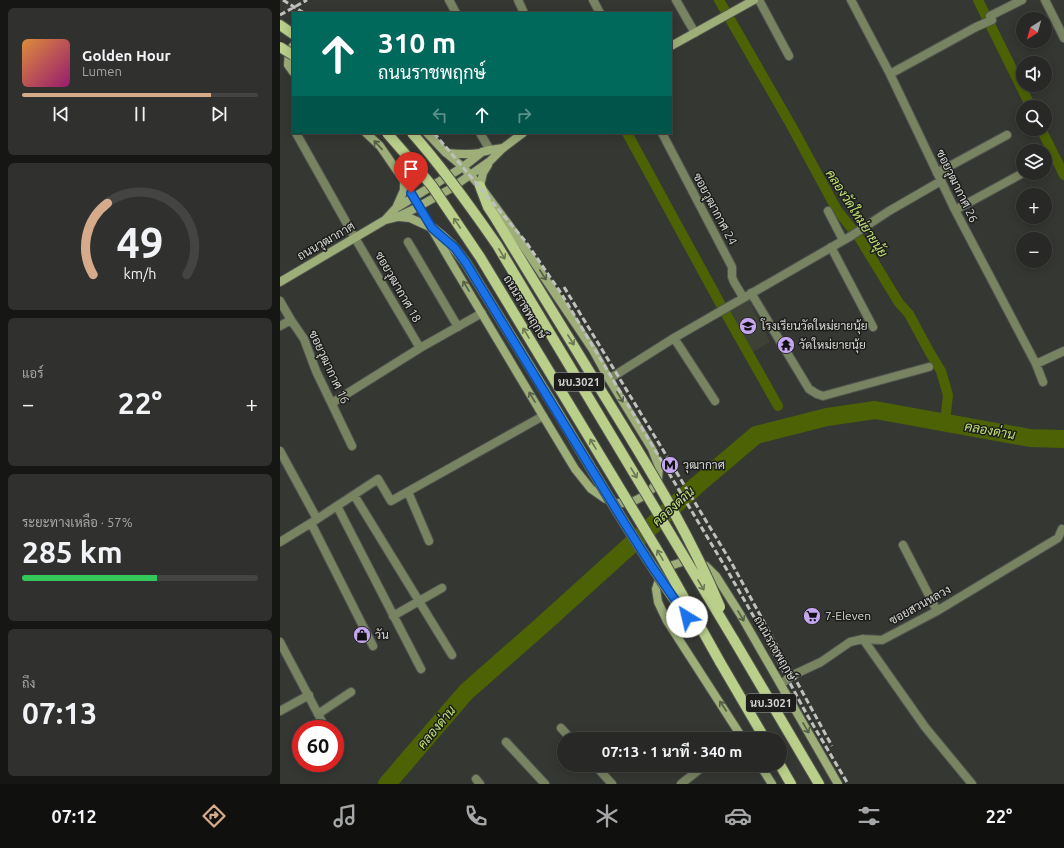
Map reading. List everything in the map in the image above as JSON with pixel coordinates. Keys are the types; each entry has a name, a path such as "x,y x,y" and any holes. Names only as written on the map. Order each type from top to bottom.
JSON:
{"main road":[{"path":"672,45 754,0"},
{"path":"280,25 292,33"},
{"path":"280,47 292,54"},
{"path":"292,47 289,51 288,65 292,71"},
{"name":"นบ.3021","path":"367,134 380,146 404,181 575,469 591,489 604,498 615,503 630,503 642,497 652,489 658,480 659,467 652,449 592,350 534,261 480,186"},
{"name":"ถนนราชพฤกษ์","path":"388,134 432,186 480,257 658,553 761,732"},
{"name":"ถนนราชพฤกษ์","path":"413,134 471,206 497,245 819,784"},
{"path":"428,134 463,167 480,186 488,207 677,517 707,576 734,640"},
{"name":"ถนนวุฒากาศ","path":"385,220 397,217 419,207 450,189 490,161 521,134"},
{"name":"ถนนวุฒากาศ","path":"280,282 385,220 396,208 463,167 486,151 503,148"},
{"path":"446,152 456,154 474,154 486,151"},
{"path":"480,186 483,173 490,161"},
{"path":"396,208 404,190 404,181"},
{"path":"397,217 410,218 432,228 455,248 466,263 651,565 720,662"},
{"name":"ถนนราชพฤกษ์","path":"737,732 667,621 658,602 656,589 659,580 669,568 685,561 692,561 706,566 716,576 740,614 838,784"},
{"path":"764,772 772,784"},
{"path":"784,772 791,784"}],"street":[{"path":"449,0 455,12"},
{"path":"518,0 524,12"},
{"path":"593,0 599,12"},
{"path":"676,0 695,33"},
{"path":"759,0 789,56"},
{"name":"ซอยวุฒากาศ 26","path":"851,0 890,74 955,210 1036,364 1043,382"},
{"path":"890,74 976,27 992,20 990,16 1022,0"},
{"path":"1045,0 1064,38"},
{"name":"ซอยวุฒากาศ 18","path":"297,134 355,238 420,348"},
{"path":"480,134 486,151"},
{"name":"ซอยวุฒากาศ 24","path":"663,134 732,267 732,277 743,297"},
{"path":"937,173 1007,135"},
{"path":"955,210 1016,177"},
{"path":"609,379 674,338 847,238 889,211 941,181"},
{"path":"828,211 847,238"},
{"path":"408,242 458,327"},
{"path":"831,247 873,327"},
{"path":"751,293 809,389 817,394 823,396 929,367"},
{"name":"ซอยวุฒากาศ 16","path":"280,301 304,339 316,371 352,446"},
{"path":"332,403 420,348 482,313"},
{"path":"280,326 291,320"},
{"path":"674,338 715,401"},
{"path":"1036,364 1064,352"},
{"path":"280,542 378,479 391,501 543,416"},
{"path":"280,451 373,646"},
{"path":"408,492 429,541"},
{"path":"354,495 452,655"},
{"path":"337,506 421,669"},
{"name":"ซอยสวนหลวง","path":"781,684 793,675 821,662 850,642 863,638 882,640 937,611 1058,538 1062,529"},
{"path":"903,546 937,611"},
{"path":"393,616 442,588"},
{"path":"863,638 926,727 972,784"},
{"path":"280,642 321,720"},
{"path":"318,714 351,692"},
{"path":"280,711 309,695"},
{"path":"561,728 565,732"},
{"path":"506,742 545,784"},
{"path":"601,772 612,784"},
{"path":"681,784 697,772"}],"shaded area":[{"name":"โรงเรียนวัดใหม่ยายนุ้ย","path":"748,298 770,342 749,354 725,309"}],"waterway":[{"name":"คลองวัดใหม่ยายนุ้ย","path":"719,0 791,125 837,210 860,239 899,303 909,314 941,371 948,395 945,422"},
{"path":"978,0 1028,100"},
{"path":"628,134 778,406"},
{"path":"1044,136 1064,175"},
{"name":"คลองด่าน","path":"387,784 466,692 696,486 756,435 827,417 875,410 1030,438 1064,439"}],"railway":[{"path":"283,0 302,12"},
{"path":"280,15 307,0"},
{"path":"435,134 526,242 561,293 727,570 806,713 848,784"},
{"path":"564,287 731,562 832,746"}],"place":[{"name":"โรงเรียนวัดใหม่ยายนุ้ย","path":"748,326"},
{"name":"วัดใหม่ยายนุ้ย","path":"786,345"},
{"name":"วุฒากาศ","path":"670,465"},
{"name":"7-Eleven","path":"812,616"},
{"name":"วัน","path":"362,635"}],"route":[{"path":"411,193 432,228 455,248 466,263 625,524 687,617"}]}
